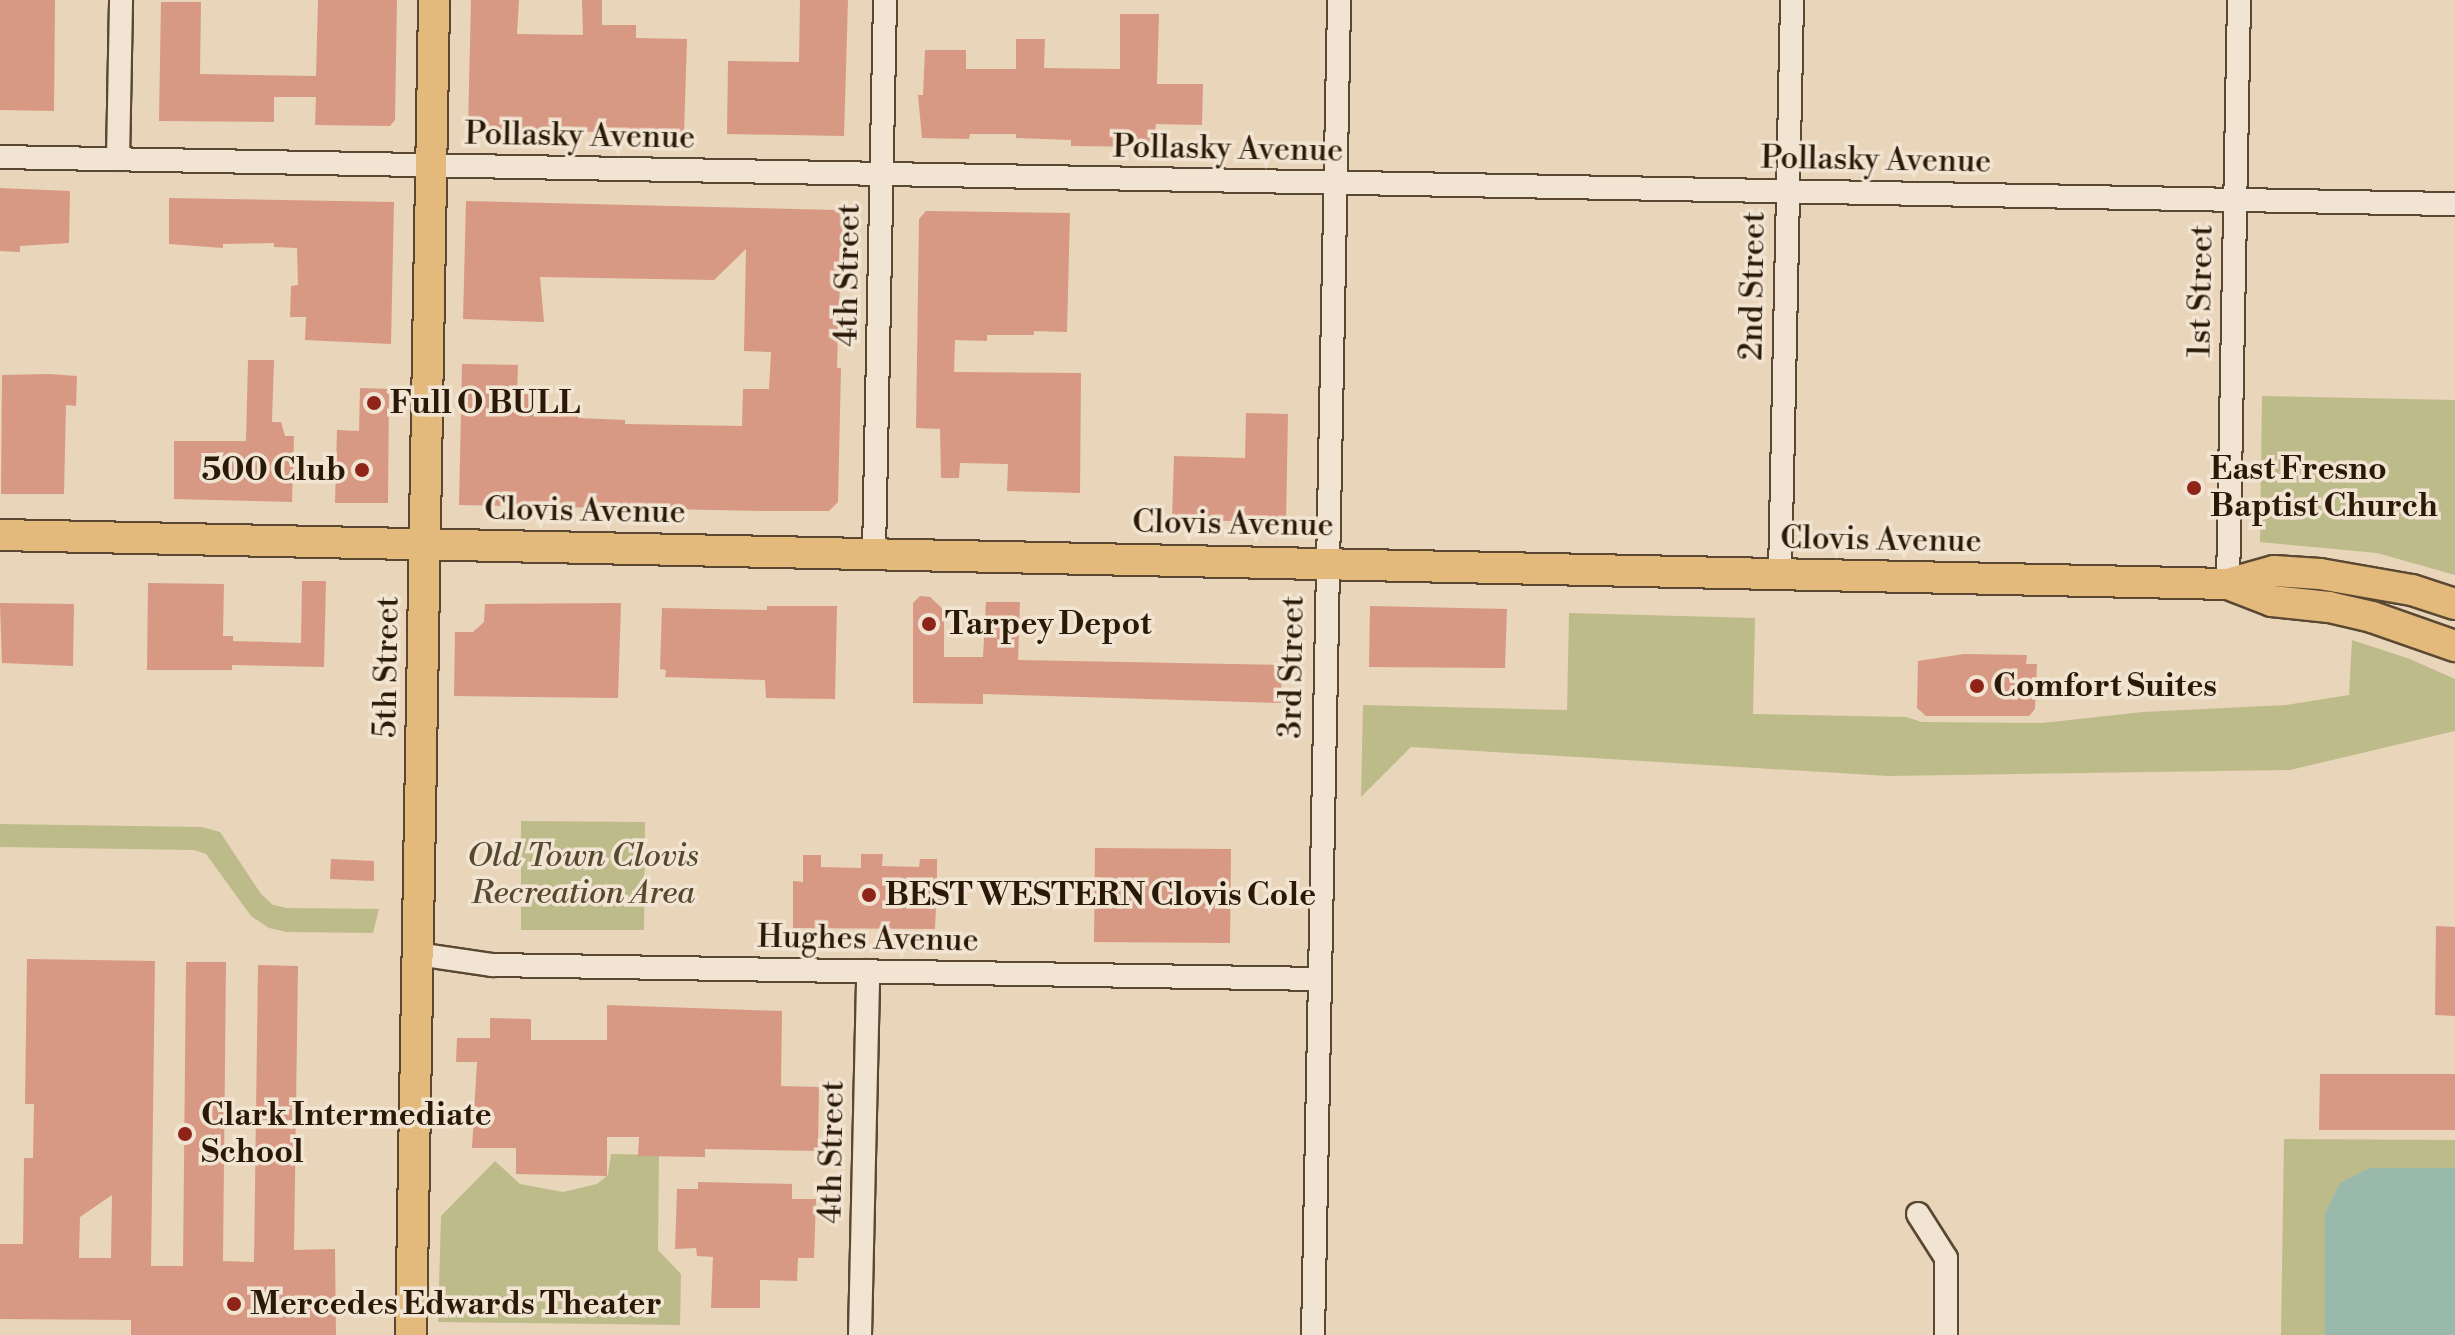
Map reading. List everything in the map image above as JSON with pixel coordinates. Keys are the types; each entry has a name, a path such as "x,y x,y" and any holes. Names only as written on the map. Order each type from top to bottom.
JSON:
{"main road":[{"name":"5th Street","path":"411,1335 434,0"},
{"name":"Clovis Avenue","path":"0,535 2228,584 2272,601 2329,607 2372,617 2455,646"},
{"path":"2228,584 2274,571 2320,574 2412,590 2455,604"}],"street":[{"path":"118,159 121,0"},
{"name":"4th Street","path":"874,553 885,0"},
{"name":"3rd Street","path":"1313,1335 1339,0"},
{"name":"2nd Street","path":"1780,574 1792,0"},
{"name":"1st Street","path":"2228,584 2239,0"},
{"name":"Pollasky Avenue","path":"0,157 2455,204"},
{"name":"Hughes Avenue","path":"417,954 492,965 1319,979"},
{"name":"4th Street","path":"860,1335 868,971"},
{"path":"1918,1214 1946,1258 1946,1335"}],"green space":[{"path":"2262,396 2455,400 2455,575 2377,553 2260,542"},
{"path":"1569,613 1755,618 1753,714 1906,717 1922,722 2042,723 2143,712 2286,705 2349,695 2352,640 2410,659 2455,679 2455,731 2290,770 1888,776 1411,747 1361,797 1363,705 1567,710"},
{"name":"Old Town Clovis Recreation Area","path":"521,821 645,822 644,930 521,930"},
{"path":"0,824 202,827 220,832 261,894 273,905 287,908 379,909 373,933 287,932 269,928 251,916 206,854 194,850 0,847"},
{"path":"2284,1139 2455,1140 2455,1335 2281,1335"},
{"path":"611,1154 659,1155 658,1250 681,1274 680,1325 438,1322 441,1216 495,1161 520,1184 563,1192 597,1184 608,1175"}],"shaded area":[{"path":"2370,1168 2455,1168 2455,1335 2325,1335 2325,1213 2340,1183"}],"building":[{"path":"0,0 55,0 54,111 0,110"},
{"path":"318,0 397,0 395,120 390,126 315,125 316,97 274,97 274,122 159,121 161,2 201,2 200,74 316,76"},
{"path":"471,0 519,0 517,34 583,35 582,0 602,0 602,25 636,25 636,38 687,39 684,134 468,129"},
{"path":"800,0 848,0 844,136 727,134 728,61 799,62"},
{"path":"1120,14 1159,14 1157,84 1203,84 1202,125 1156,124 1154,147 1071,146 1071,140 1016,138 1016,134 970,134 969,139 922,138 918,95 923,95 925,50 966,50 966,69 1016,69 1016,39 1045,39 1044,68 1120,69"},
{"path":"0,188 70,191 69,243 20,246 20,252 0,251"},
{"path":"169,198 394,202 391,344 305,340 306,317 290,317 291,286 298,285 297,248 274,247 274,243 223,244 223,248 169,244"},
{"path":"466,201 839,210 843,215 837,368 841,368 838,502 829,511 459,505 462,364 518,365 517,394 532,394 531,412 625,420 625,424 742,426 743,389 769,389 771,352 744,351 746,249 714,280 540,277 544,322 463,319"},
{"path":"926,211 1070,213 1067,332 1034,331 1034,335 987,335 987,341 955,340 954,372 1081,373 1080,493 1007,491 1008,464 960,463 959,478 941,478 940,429 916,428 919,219"},
{"path":"248,360 274,360 272,422 281,422 285,436 294,436 292,502 174,499 174,441 246,441"},
{"path":"2,375 77,376 76,406 66,405 64,494 1,494"},
{"name":"500 Club","path":"360,388 389,389 388,503 335,503 337,430 359,431"},
{"path":"1246,413 1288,414 1286,522 1172,520 1174,456 1245,458"},
{"path":"302,581 326,581 324,667 232,665 232,670 147,670 148,583 224,584 223,636 233,636 233,641 301,643"},
{"path":"920,596 930,597 944,610 944,657 983,657 986,602 1020,602 1018,660 1282,665 1281,703 983,694 983,704 913,703 913,603"},
{"path":"0,603 74,604 73,666 2,663"},
{"path":"621,603 618,698 454,696 455,632 473,632 484,622 485,604"},
{"path":"767,606 837,606 835,699 766,698 765,680 665,677 666,670 660,669 662,608 767,610"},
{"path":"1370,606 1507,609 1505,668 1369,667"},
{"name":"Comfort Suites","path":"1964,654 2027,655 2026,664 2037,664 2035,709 2029,716 1926,716 1917,708 1918,661"},
{"path":"1095,848 1231,849 1230,943 1094,942"},
{"name":"BEST WESTERN Clovis Cole","path":"861,854 883,854 882,866 919,867 920,859 937,859 937,885 945,885 945,906 936,906 935,929 793,928 793,881 803,882 803,855 821,855 821,867 861,868"},
{"path":"331,859 374,861 374,881 330,879"},
{"path":"2436,926 2455,927 2455,1016 2435,1015"},
{"path":"27,959 155,961 151,1266 183,1266 186,962 226,962 223,1261 254,1262 258,965 298,966 294,1250 335,1249 336,1335 131,1335 131,1320 0,1319 0,1244 23,1244 24,1158 33,1158 34,1104 25,1104","holes":["112,1195 111,1258 79,1258 80,1217"]},
{"path":"607,1005 782,1011 781,1086 819,1087 818,1151 705,1149 705,1157 638,1156 639,1137 607,1137 607,1176 516,1174 516,1148 472,1148 477,1062 456,1062 457,1038 490,1038 490,1018 531,1019 531,1040 607,1040"},
{"path":"2320,1074 2455,1074 2455,1130 2319,1130"},
{"path":"698,1182 792,1184 792,1199 816,1199 814,1258 798,1258 797,1281 760,1280 760,1308 711,1308 713,1257 697,1256 696,1248 675,1249 677,1189 698,1189"}],"place":[{"name":"Full O BULL","path":"374,403"},
{"name":"500 Club","path":"362,470"},
{"name":"East Fresno Baptist Church","path":"2194,488"},
{"name":"Tarpey Depot","path":"929,624"},
{"name":"Comfort Suites","path":"1977,686"},
{"name":"BEST WESTERN Clovis Cole","path":"869,895"},
{"name":"Clark Intermediate School","path":"185,1134"},
{"name":"Mercedes Edwards Theater","path":"234,1304"}]}
